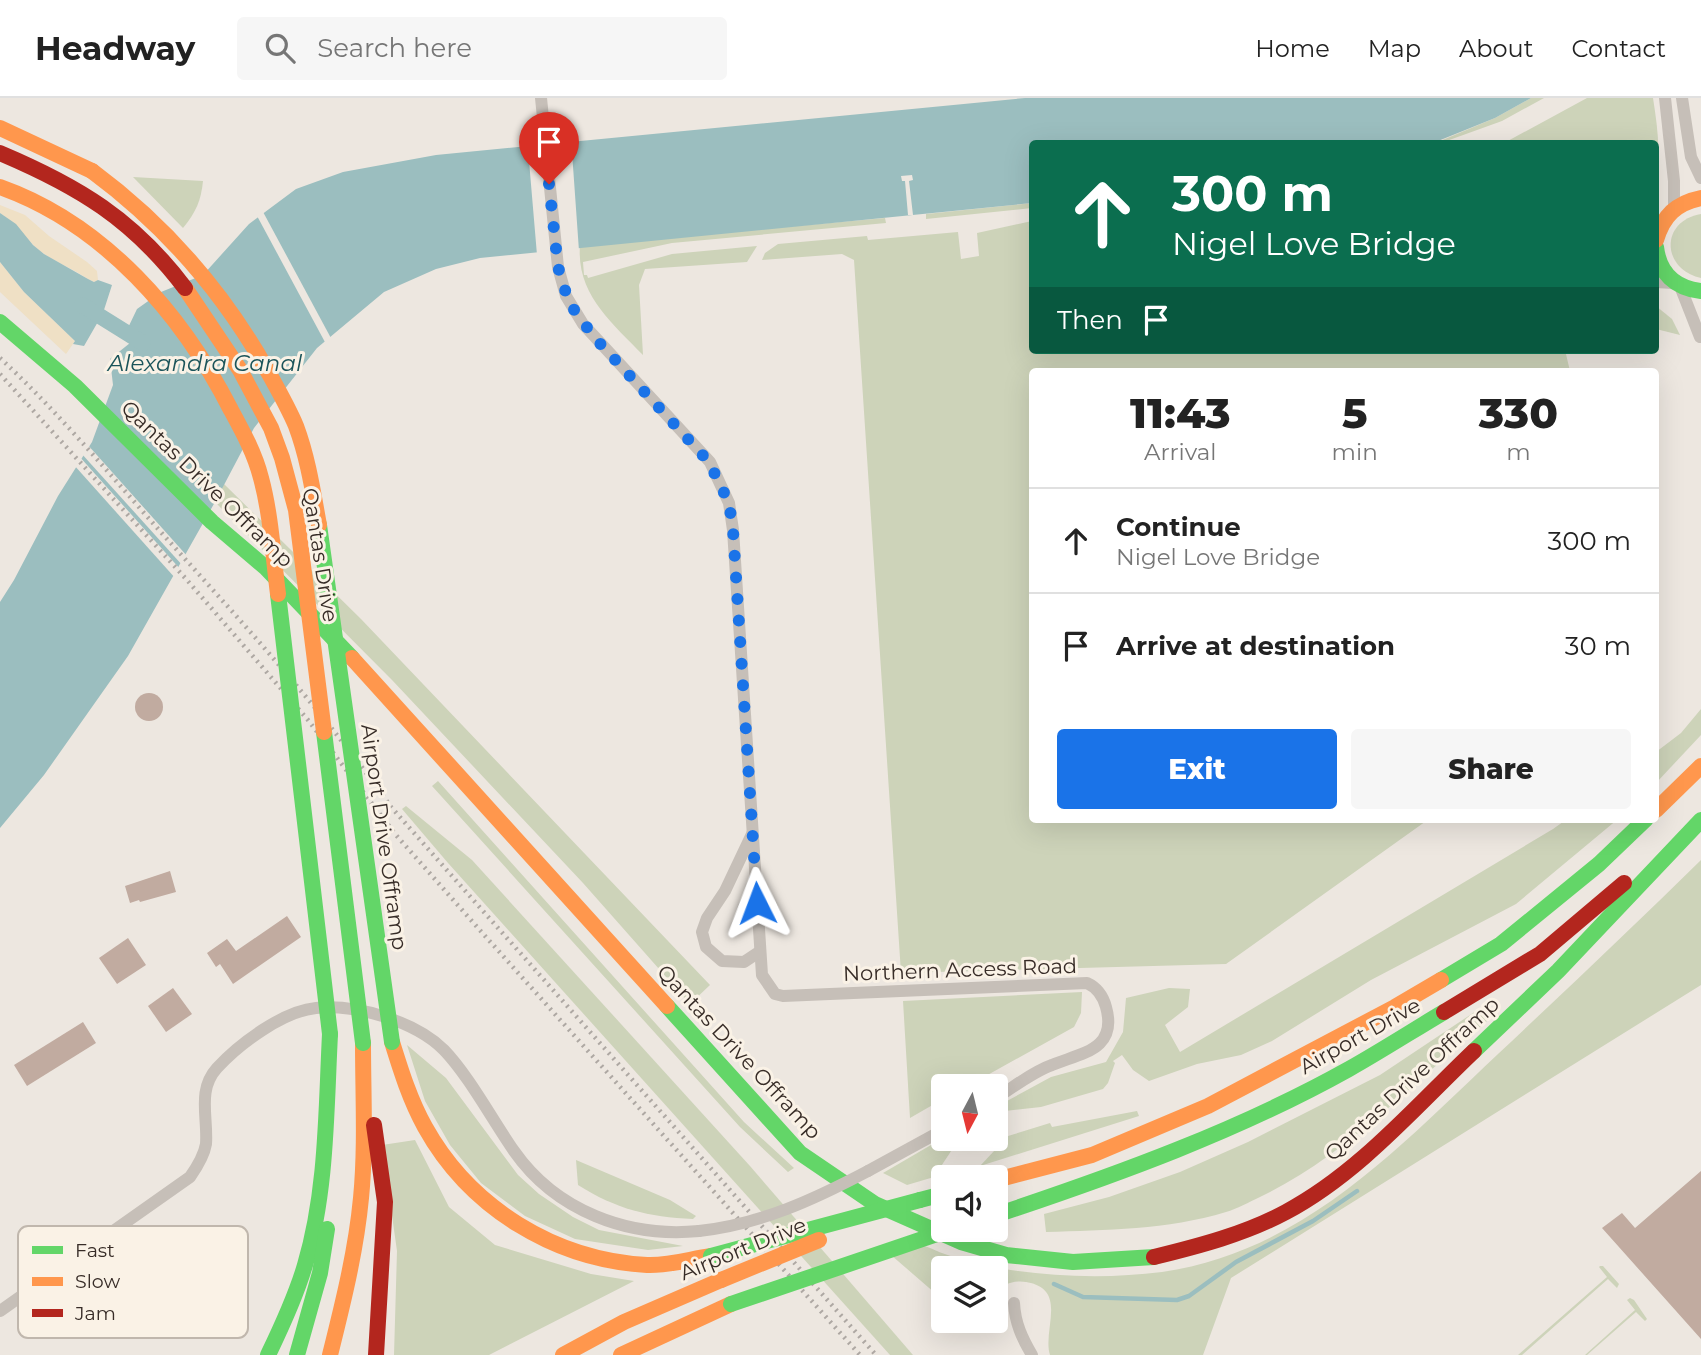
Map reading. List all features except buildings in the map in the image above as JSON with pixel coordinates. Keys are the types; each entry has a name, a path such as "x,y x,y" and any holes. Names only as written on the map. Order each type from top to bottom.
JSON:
{"main road":[{"name":"Airport Drive Offramp","path":"0,128 92,172 122,192 159,224 189,255 239,323 284,400 307,466 321,537 392,1042 399,1075 409,1099 437,1147 472,1191 513,1223 559,1248 607,1261 650,1265 711,1256 920,1200"},
{"name":"Qantas Drive","path":"0,153 46,172 82,191 137,234 200,307 248,383 272,430 296,510 363,1043"},
{"path":"0,187 34,200 80,229 148,289 190,340 225,397 260,475 268,513 330,1034 335,1132 328,1221 320,1273 297,1355"},
{"path":"1659,227 1664,217 1674,208 1686,201 1701,198"},
{"path":"1659,260 1661,268 1676,285 1701,291"},
{"name":"Qantas Drive Offramp","path":"0,322 75,386 212,522 266,568 358,664 800,1153 875,1204 961,1242 1006,1255 1073,1262 1146,1259 1217,1241 1286,1212 1357,1163 1558,971 1701,819"},
{"path":"1659,807 1701,766"},
{"name":"Airport Drive","path":"1008,1211 1116,1174 1234,1125 1347,1070 1540,954 1701,819"},
{"name":"Airport Drive","path":"1008,1177 1092,1155 1208,1106 1395,1007 1501,944 1599,864 1642,823"},
{"path":"268,1355 285,1319 309,1250 324,1147 330,1034"},
{"path":"330,1355 350,1275 361,1196 363,1043"},
{"path":"363,1043 385,1202 376,1355"},
{"name":"Airport Drive","path":"563,1355 624,1322 721,1280 931,1197"},
{"path":"621,1355 731,1304 931,1236"}],"street":[{"name":"Northern Access Road","path":"541,98 556,257 563,289 578,317 705,455 720,480 729,503 733,530 762,975 775,994 783,996 1087,983 1101,992 1109,1024 1099,1045 1082,1056 1050,1065 1008,1091"},
{"path":"1665,98 1674,181 1674,208"},
{"path":"1682,98 1692,157 1701,178"},
{"path":"1659,282 1676,285 1700,337"},
{"path":"753,830 726,891 707,918 702,932 706,947 722,961 744,962 759,952"},
{"path":"121,1226 190,1177 200,1163 206,1145 206,1083 217,1068 257,1034 283,1019 315,1008 348,1009 378,1015 410,1026 428,1038 444,1051 516,1154 538,1179 565,1200 598,1218 625,1227 678,1233 749,1223 820,1197 931,1137"},
{"path":"0,1311 18,1298"},
{"path":"1014,1303 1020,1335 1031,1355"}],"green space":[{"path":"1531,98 1544,98 1502,121 1443,140 1495,118"},
{"path":"1587,98 1653,98 1658,140 1510,140"},
{"path":"133,177 203,181 197,206 183,228"},
{"path":"1029,203 1029,208 926,219 926,214"},
{"path":"1701,214 1701,278 1678,265 1671,245 1672,235 1678,226 1688,218"},
{"path":"885,218 886,223 672,243 583,262 584,275 588,278 672,254 757,246 747,262 645,269 639,285 643,355 598,306 590,293 584,278 580,262 580,245"},
{"path":"1029,222 1029,354 1566,354 1569,368 1029,368 1029,823 1423,823 1226,964 901,973 854,260 842,254 762,260 765,253 778,244 958,232 961,259 979,256 977,233"},
{"path":"1659,308 1672,319 1680,335 1659,330"},
{"path":"224,484 361,619 710,985 690,1004 583,883 392,680 215,502"},
{"path":"1701,709 1701,735 1659,780 1659,750 1681,733"},
{"path":"438,781 744,1122 794,1168 788,1172 740,1127 432,786"},
{"path":"406,806 472,860 750,1166 913,1355 890,1355 448,863 402,809"},
{"path":"1561,823 1613,823 1516,904 1371,980 1272,1041 1241,1055 1197,1064 1149,1081 1133,1070 1122,1055 1113,1061 1115,1063 1108,1083 1103,1089 1041,1107 1008,1111 1008,1100 1051,1077 1106,1062 1123,1032 1126,998 1169,988 1190,989 1188,1007 1165,1025 1180,1052"},
{"path":"1701,860 1701,985 1231,1278 1203,1355 1050,1355 1048,1345 1051,1312 1047,1293 1039,1286 1026,1282 1008,1284 1008,1269 1077,1276 1162,1272 1213,1260 1260,1242 1304,1219 1385,1159"},
{"path":"1082,992 1081,1013 1074,1027 989,1074 931,1074 931,1106 910,1118 903,1001"},
{"path":"1479,1009 1487,1021 1379,1116 1322,1161 1260,1197 1230,1211 1181,1222 1136,1228 1046,1232 1044,1214 1109,1197 1180,1172 1248,1142 1380,1075"},
{"path":"407,1045 446,1078 518,1175 539,1194 573,1217 599,1230 683,1246 648,1250 575,1239 525,1216 481,1183 450,1145 425,1101"},
{"path":"1137,1111 1139,1116 981,1165 993,1152 1008,1152 1008,1136 1050,1123 1052,1127"},
{"path":"415,1140 449,1207 495,1245 591,1274 634,1281 489,1355 394,1355 397,1251 382,1145"},
{"path":"931,1145 931,1152 950,1152 942,1165 931,1165 931,1178 907,1185 883,1173"},
{"path":"576,1160 670,1200 696,1216 693,1219 647,1214 606,1200 578,1185"},
{"path":"922,1246 951,1256 931,1256 931,1290 891,1255"},
{"path":"1600,1266 1619,1284 1617,1288 1608,1279 1522,1355 1518,1355 1607,1277"},
{"path":"1630,1298 1647,1319 1645,1321 1636,1312 1585,1355 1635,1310 1627,1300"}],"sand":[{"path":"0,205 25,215 49,236 87,262 97,271 98,280 94,282 88,279 40,251 0,213"},
{"path":"0,262 24,292 75,341 66,354 0,292"}],"water":[{"name":"Alexandra Canal","path":"1025,98 1531,98 1495,118 1440,140 1029,140 1029,203 480,258 436,269 384,292 317,348 254,428 128,656 44,775 0,828 0,602 58,496 92,442 113,385 110,359 130,343 126,332 137,309 161,292 203,275 249,224 296,189 343,172 436,155"},
{"path":"0,213 16,224 44,254 94,282 98,280 112,285 103,313 84,346 73,344 75,341 24,292 0,262"}],"pier":[{"path":"571,138 579,251 537,255 526,143"},
{"path":"912,175 913,180 909,181 913,215 908,215 905,181 902,181 901,176"},
{"path":"262,210 332,340 326,344 256,214"},
{"path":"87,444 188,557 183,566 81,453"},
{"path":"79,456 181,570 176,579 74,465"}],"waterway":[{"path":"82,305 143,343"},
{"path":"1054,1284 1083,1297 1177,1300 1189,1296 1236,1262 1313,1221 1357,1191"}],"railway":[{"path":"0,358 62,420 249,631 337,735 391,807 876,1355"},
{"path":"0,374 187,580 308,720 396,835 860,1355"}],"traffic: fast":[{"path":"1659,259 1665,272 1676,283 1701,291"},
{"path":"0,322 75,386 212,522 266,568 352,658"},
{"path":"319,525 392,1042"},
{"path":"278,594 330,1034"},
{"path":"324,732 363,1043"},
{"path":"1474,1051 1558,971 1701,820"},
{"path":"1441,980 1501,944 1599,864 1642,823"},
{"path":"667,1006 800,1153 875,1204 961,1242 1006,1255 1073,1262 1154,1257"},
{"path":"1008,1211 1131,1168 1264,1112 1349,1069 1444,1012"},
{"path":"268,1355 305,1265 318,1209 330,1034"},
{"path":"920,1200 931,1197"},
{"path":"711,1256 920,1200"},
{"path":"297,1355 320,1273 327,1229"},
{"path":"731,1304 931,1236"}],"traffic: slow":[{"path":"0,128 92,171"},
{"path":"92,171 168,237 211,286 250,341 296,426 307,463 319,525"},
{"path":"0,187 38,203 73,224 106,249 136,276 189,340 231,410 255,460 267,506 278,594"},
{"path":"1659,232 1667,217 1678,207 1701,198"},
{"path":"185,288 240,370 271,428 282,458 296,510 324,732"},
{"path":"352,658 667,1006"},
{"path":"1659,807 1701,766"},
{"path":"1008,1177 1092,1155 1208,1106 1441,980"},
{"path":"392,1042 415,1106 444,1156 466,1182 491,1205 518,1224 580,1253 613,1261 655,1265 711,1256"},
{"path":"330,1355 359,1218 364,1140 363,1043"},
{"path":"721,1280 819,1240"},
{"path":"563,1355 624,1322 721,1280"},
{"path":"621,1355 731,1304"}],"traffic: jam":[{"path":"0,153 54,178 102,207 145,242 185,288"},
{"path":"1444,1012 1540,954 1624,883"},
{"path":"1154,1257 1205,1244 1254,1227 1313,1196 1362,1159 1474,1051"},
{"path":"374,1125 385,1202 376,1355"}],"route":[{"path":"549,184 560,281 569,303 595,338 705,455 720,480 729,503 733,530 757,903"}]}
